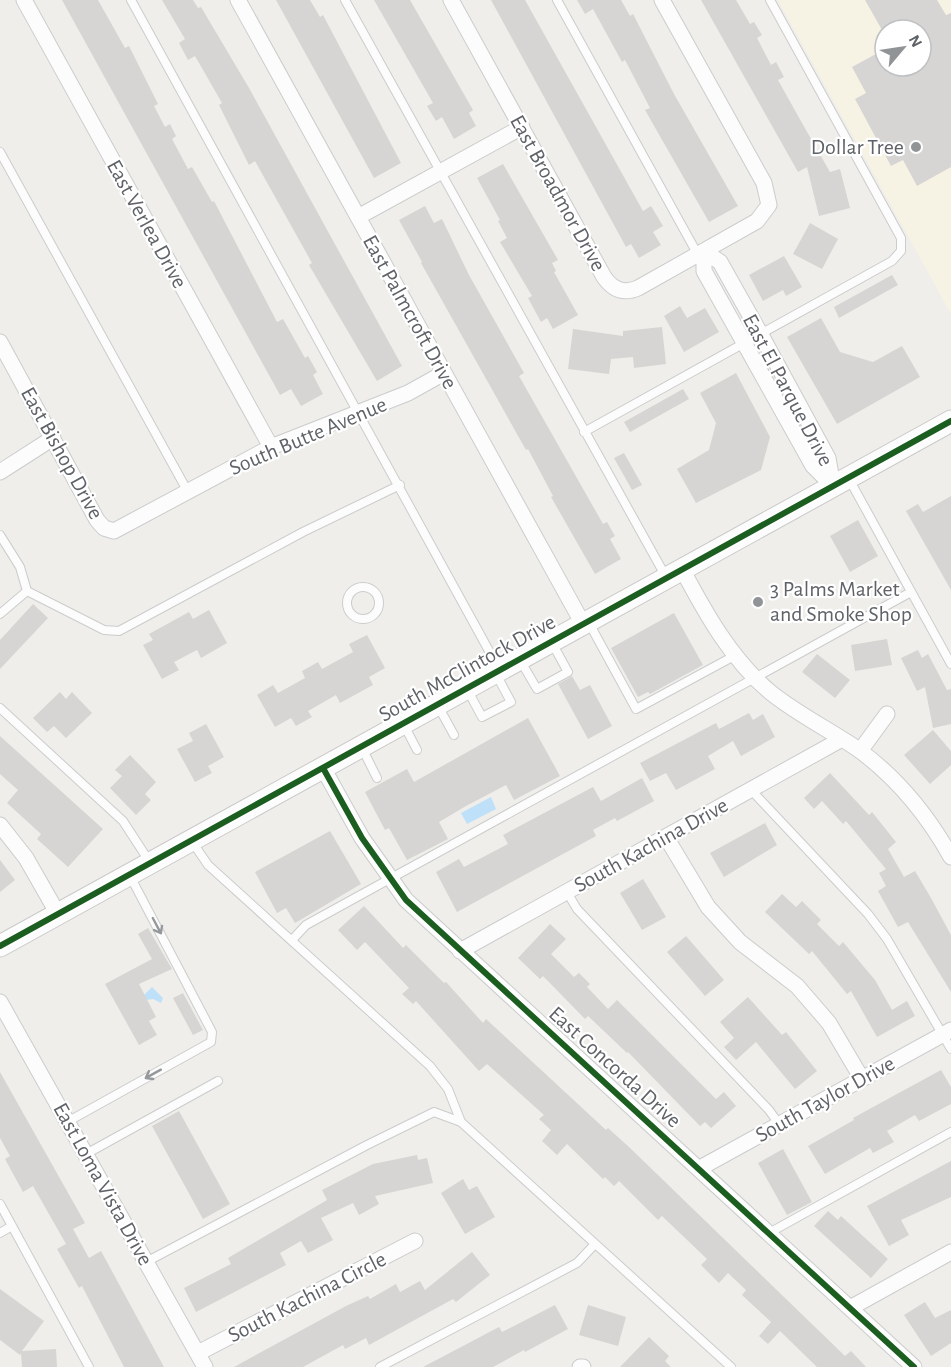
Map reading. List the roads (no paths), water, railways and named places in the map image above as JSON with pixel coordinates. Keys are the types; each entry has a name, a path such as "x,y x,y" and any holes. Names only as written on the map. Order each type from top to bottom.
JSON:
{"main road":[{"name":"South McClintock Drive","path":"0,946 951,421"}],"street":[{"name":"East Verlea Drive","path":"24,0 270,447"},
{"name":"East Palmcroft Drive","path":"238,0 444,373 586,622"},
{"name":"East Broadmor Drive","path":"451,0 604,277 619,290 632,290 701,253 757,221 769,205 764,183 662,0"},
{"path":"358,218 522,126"},
{"name":"East El Parque Drive","path":"701,253 720,262 841,482"},
{"name":"East El Parque Drive","path":"701,253 704,271 813,466 841,482"},
{"name":"East Bishop Drive","path":"0,342 98,520 109,531"},
{"name":"South Butte Avenue","path":"109,531 125,528 270,447 408,393 444,373"},
{"path":"0,472 53,438"},
{"path":"674,574 755,678 771,692 860,751 894,782 930,821 951,857"},
{"path":"860,751 887,714"},
{"name":"South Kachina Drive","path":"460,951 842,739"},
{"name":"East Concorda Drive","path":"323,768 362,838 406,900 914,1367"},
{"path":"0,825 26,858 58,914"},
{"path":"666,837 708,907 740,942 803,994 830,1023 862,1078"},
{"name":"East Loma Vista Drive","path":"0,1002 201,1360"},
{"name":"South Taylor Drive","path":"699,1168 947,1032"},
{"name":"South Kachina Circle","path":"201,1360 415,1241"},
{"path":"850,1308 951,1252"}],"lane":[{"path":"131,0 400,485 498,671 511,702 482,717 467,688"},
{"path":"345,0 584,432 674,574"},
{"path":"557,0 701,253"},
{"path":"584,432 892,261 901,251 901,238 770,0"},
{"path":"0,152 188,492"},
{"path":"841,482 911,592 951,664"},
{"path":"0,535 20,567 27,591 104,630 119,631 303,531 400,485"},
{"path":"356,588 368,588 377,596 378,608 370,617 358,618 349,610 348,597 356,588"},
{"path":"0,614 27,591"},
{"path":"292,940 306,925 911,592"},
{"path":"586,622 636,709 735,655"},
{"path":"520,659 537,689 568,672 551,642"},
{"path":"437,705 453,735"},
{"path":"0,708 123,821 150,863"},
{"path":"403,724 417,750"},
{"path":"362,747 377,778"},
{"path":"751,790 868,914 887,939 947,1032 951,1048"},
{"path":"191,841 208,865 430,1066 448,1089 461,1122"},
{"path":"67,1122 211,1042 212,1032 130,874"},
{"path":"567,892 578,909 769,1110 779,1124"},
{"path":"86,1154 218,1081"},
{"path":"146,1262 367,1144 434,1112 461,1122 731,1367"},
{"path":"769,1233 951,1132"},
{"path":"0,1204 89,1367"},
{"path":"0,1233 12,1226"},
{"path":"380,1367 577,1263 595,1244"}],"water":[{"path":"491,797 496,809 467,824 461,813"},
{"path":"152,987 163,998 161,1003 153,999 146,1000 143,996"}],"place":[{"name":"Dollar Tree","path":"916,147"},
{"name":"3 Palms Market and Smoke Shop","path":"758,602"}]}
